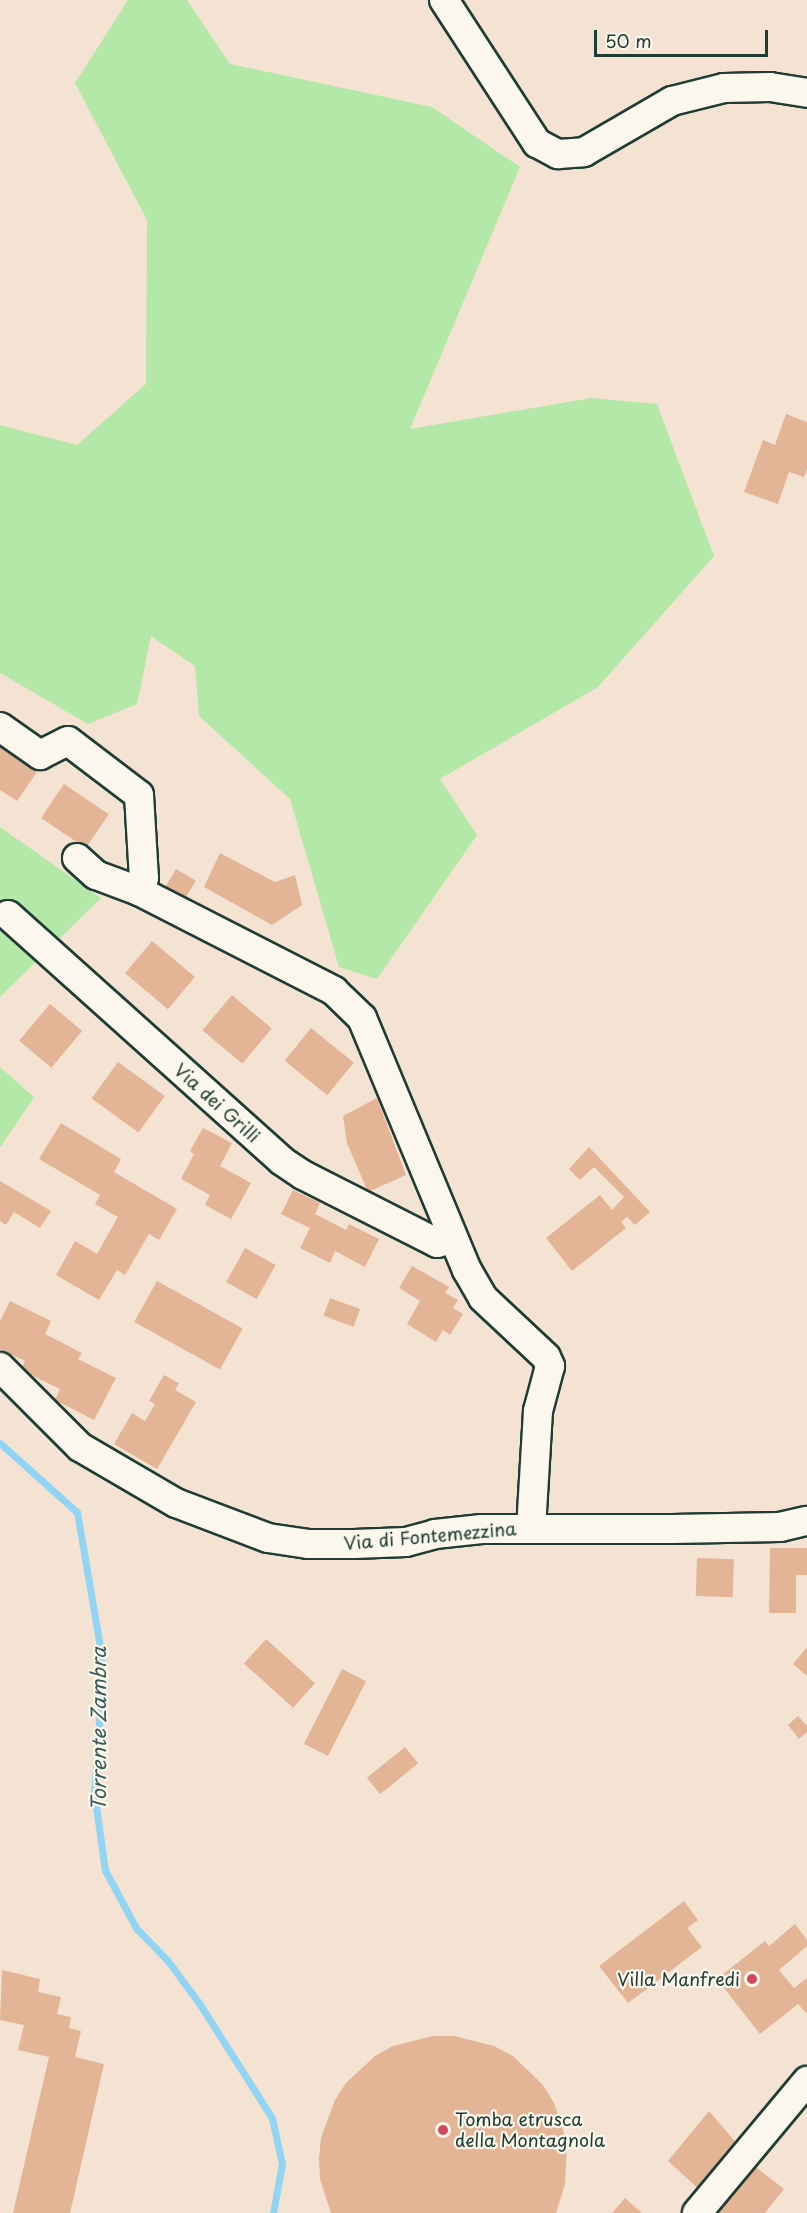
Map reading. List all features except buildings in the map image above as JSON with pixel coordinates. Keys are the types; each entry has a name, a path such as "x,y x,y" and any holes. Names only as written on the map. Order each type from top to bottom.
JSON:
{"street":[{"path":"444,0 537,142 558,154 584,152 672,101 724,88 770,87 807,93"},
{"path":"0,727 40,755 68,741 139,795 144,878 139,891"},
{"path":"77,858 96,875 139,891 334,990 362,1018 453,1238 483,1298 546,1357 550,1366 538,1411 531,1529"},
{"name":"Via dei Grilli","path":"8,915 282,1161 303,1175 437,1243 453,1238"},
{"name":"Via di Fontemezzina","path":"0,1367 80,1448 176,1503 268,1538 308,1544 364,1544 406,1542 435,1534 482,1528 780,1527 807,1521"},
{"path":"697,2213 807,2081"}],"green space":[{"path":"128,0 187,0 230,64 432,107 520,167 410,429 591,398 657,404 714,556 598,687 440,779 477,835 377,979 339,967 290,799 199,716 195,666 151,636 137,704 88,724 0,673 0,425 77,445 146,384 147,220 75,83"},
{"path":"0,827 101,898 0,997"},
{"path":"0,1067 34,1097 1,1146 0,1146"}],"waterway":[{"name":"Torrente Zambra","path":"0,1443 77,1512 101,1652 99,1731 94,1792 105,1870 136,1928 168,1961 199,2003 272,2118 282,2164 273,2213"}],"place":[{"name":"Villa Manfredi","path":"752,1979"},
{"name":"Tomba etrusca della Montagnola","path":"443,2130"}]}
